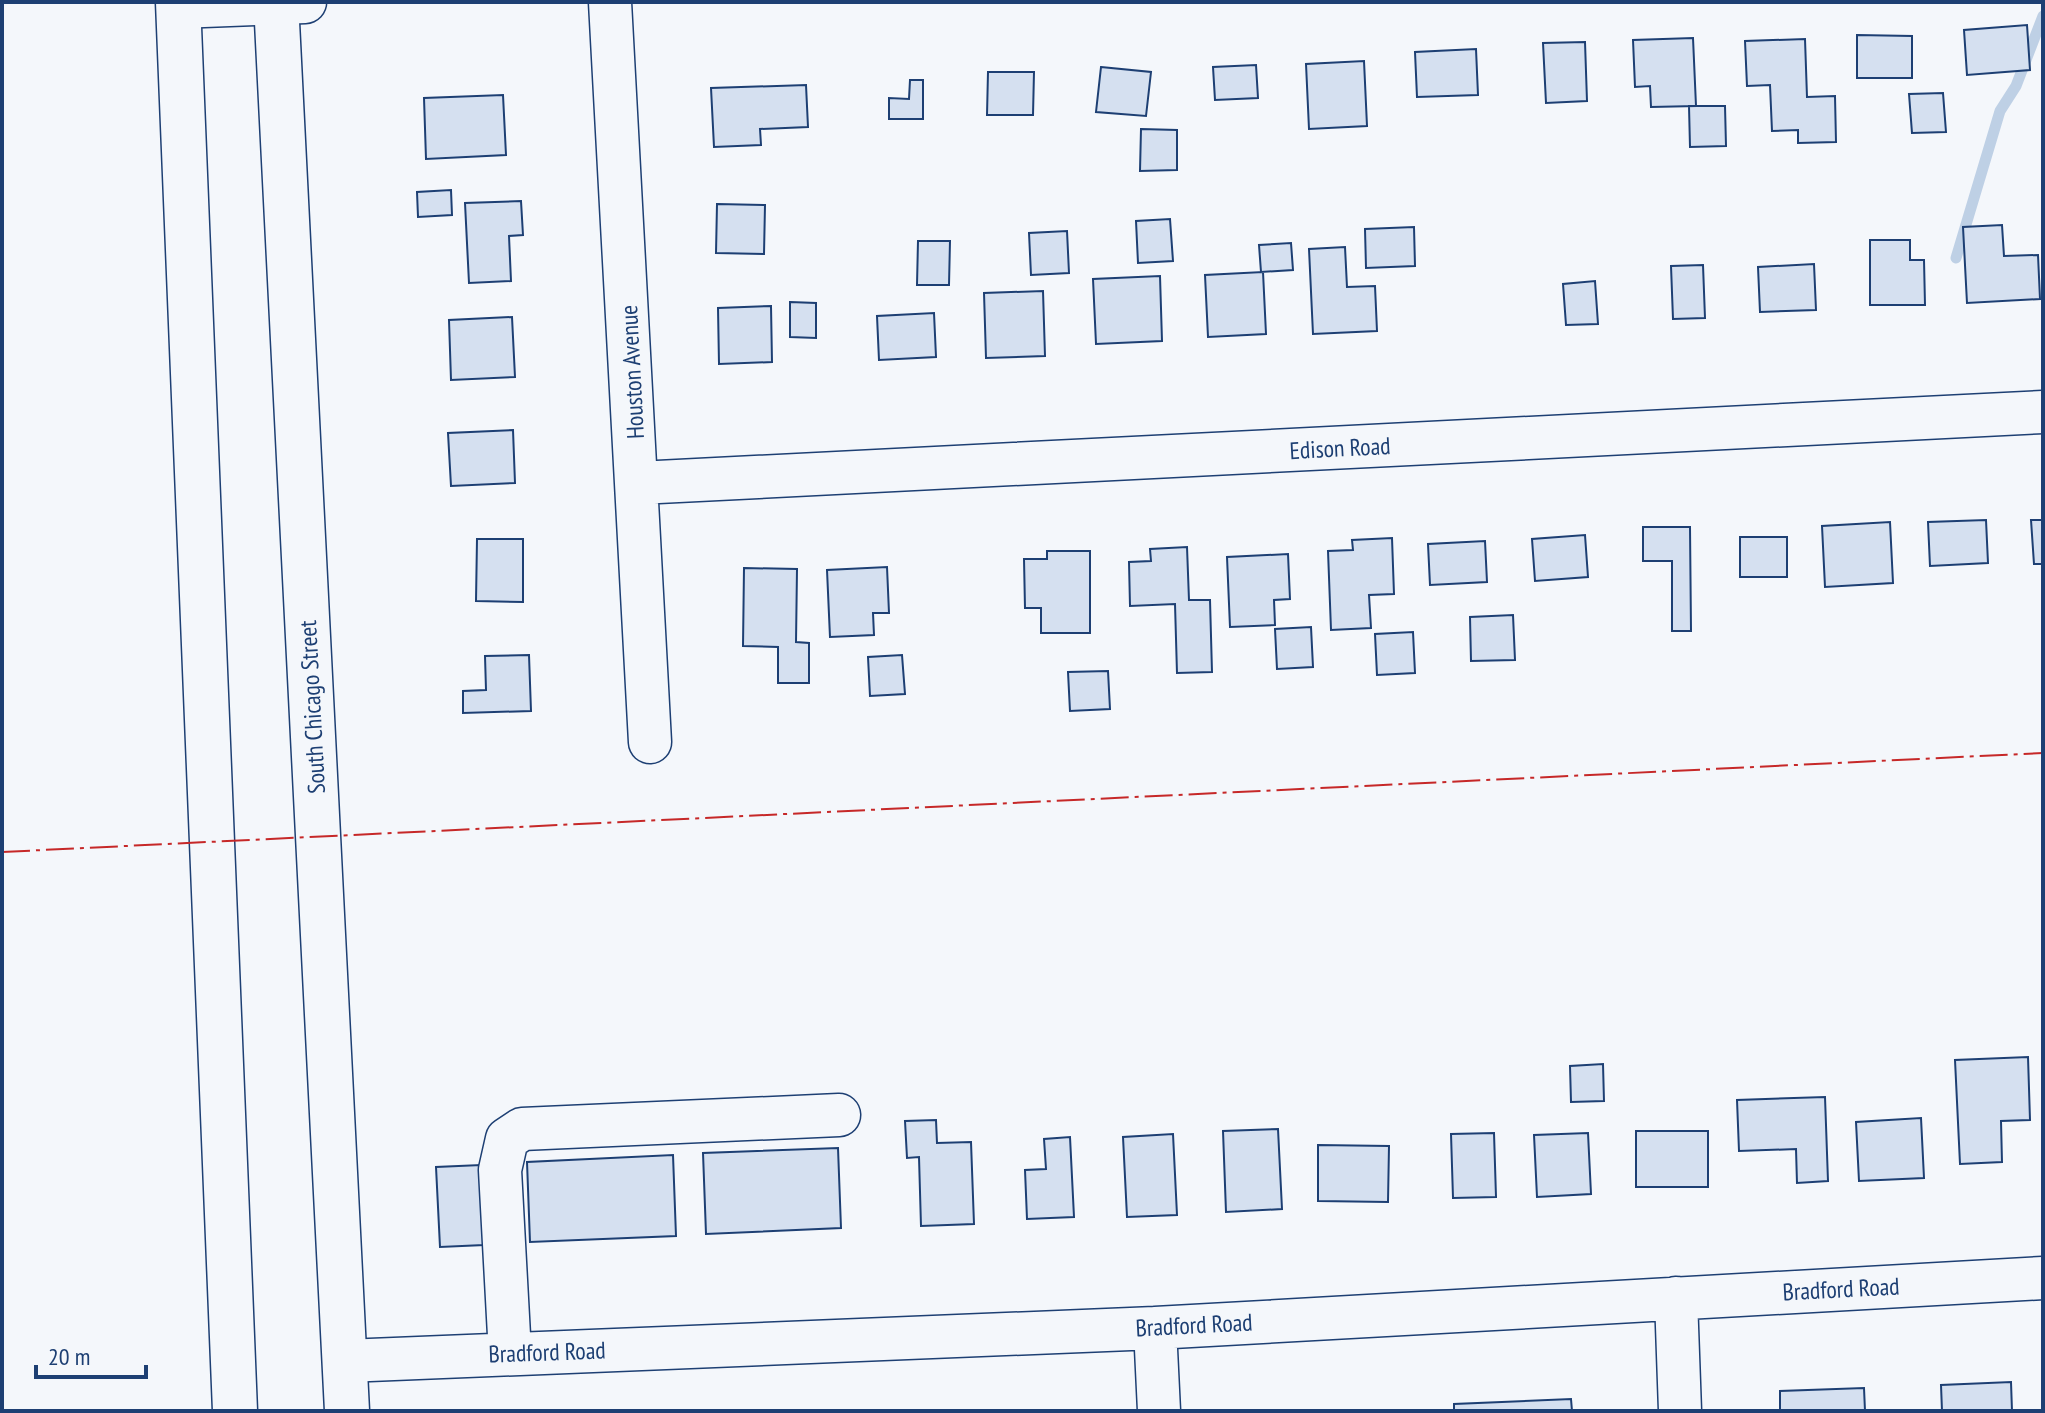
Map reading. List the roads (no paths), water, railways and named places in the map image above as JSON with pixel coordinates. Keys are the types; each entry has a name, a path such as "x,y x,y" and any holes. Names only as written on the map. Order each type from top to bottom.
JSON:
{"main road":[{"name":"South Chicago Street","path":"286,2 347,1411"},
{"path":"178,5 235,1411"}],"street":[{"path":"178,5 286,2"},
{"name":"Houston Avenue","path":"610,2 650,742"},
{"name":"Edison Road","path":"638,483 2043,412"},
{"path":"510,1354 500,1170 507,1139 522,1129 839,1115"},
{"name":"Bradford Road","path":"345,1361 1155,1328 2043,1278"},
{"path":"1676,1298 1680,1411"},
{"path":"1155,1328 1159,1411"}],"waterway":[{"path":"1956,258 2000,111 2016,86 2043,16"}]}
